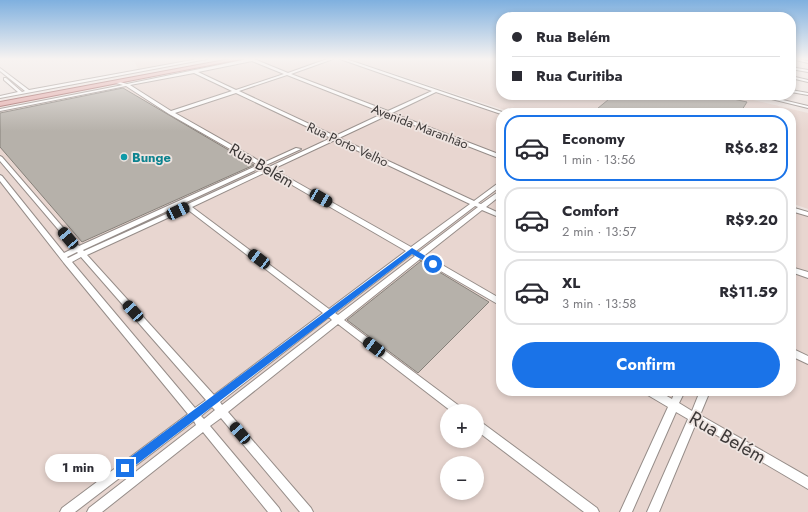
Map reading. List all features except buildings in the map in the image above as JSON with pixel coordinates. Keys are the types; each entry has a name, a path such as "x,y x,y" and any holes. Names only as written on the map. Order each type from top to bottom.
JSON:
{"main road":[{"path":"0,103 105,83"},
{"path":"0,103 112,83"}],"street":[{"path":"9,83 21,93"},
{"path":"17,83 28,92"},
{"path":"0,97 77,83"},
{"path":"120,83 127,85"},
{"path":"0,110 18,105 138,83"},
{"name":"Rua Porto Velho","path":"217,83 496,214"},
{"path":"171,113 261,83"},
{"name":"Avenida Maranhão","path":"311,83 496,150"},
{"name":"Avenida Maranhão","path":"316,83 496,155"},
{"path":"411,83 496,111"},
{"name":"Rua Belém","path":"127,85 171,113 266,166 496,300"},
{"path":"65,258 154,219 330,136 432,90"},
{"path":"796,90 808,93"},
{"path":"778,100 808,107"},
{"path":"0,158 80,252 213,401 308,512"},
{"path":"0,177 275,512"},
{"path":"66,512 330,313 416,253 478,205 496,188"},
{"path":"478,205 496,195"},
{"path":"186,204 450,404"},
{"path":"796,210 808,214"},
{"path":"92,512 338,320 416,253"},
{"path":"796,270 808,275"},
{"path":"796,354 808,360"},
{"path":"247,376 255,385"},
{"name":"Rua Belém","path":"658,396 808,483"},
{"path":"626,512 678,396"},
{"path":"653,512 703,396"},
{"path":"484,430 592,512"}],"shaded area":[{"path":"139,83 412,83 496,112 496,396 796,396 796,212 808,216 808,512 0,512 0,112 15,107"},
{"path":"422,83 496,83 496,100 753,100 787,108 499,108"},
{"path":"796,110 808,113 808,209 796,205"}],"place":[{"name":"Bunge","path":"124,157"}],"route":[{"path":"125,468 412,251 433,264"}]}
